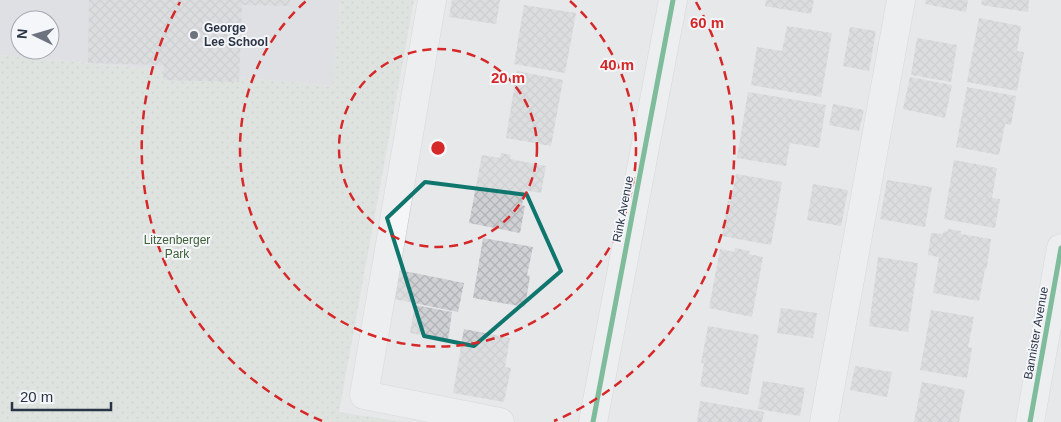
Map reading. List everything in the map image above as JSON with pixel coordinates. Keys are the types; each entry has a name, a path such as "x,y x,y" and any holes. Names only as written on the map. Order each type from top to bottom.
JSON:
{"street":[{"path":"432,0 364,395 500,422"},
{"name":"Rink Avenue","path":"593,422 673,0"},
{"path":"824,422 900,0"},
{"name":"Bannister Avenue","path":"1030,422 1052,348 1061,248"}],"highlighted area":[{"path":"425,182 527,195 561,271 474,346 424,336 387,218"}],"shaded area":[{"name":"George Lee School","path":"0,0 340,0 333,86 54,60 60,60 60,10 10,10 10,56 0,55"}],"green space":[{"name":"Litzenberger Park","path":"340,0 414,0 339,412 403,422 0,422 0,55 10,56 10,60 54,60 332,86"}],"building":[{"name":"George Lee School","path":"89,0 290,0 290,6 242,5 239,82 163,80 164,65 88,63"},
{"path":"452,0 500,0 496,24 449,17"},
{"path":"766,0 814,0 811,14 765,6"},
{"path":"926,0 968,0 966,12 925,4"},
{"path":"982,0 1029,0 1028,12 981,5"},
{"path":"524,5 576,13 565,73 514,64"},
{"path":"979,18 1021,26 1017,51 1024,52 1017,91 967,82"},
{"path":"787,26 832,33 821,97 751,85 757,47 782,51"},
{"path":"850,27 876,31 869,71 843,66"},
{"path":"917,38 957,45 951,82 911,75"},
{"path":"517,71 563,80 551,146 506,138"},
{"path":"910,77 952,85 945,118 903,109"},
{"path":"967,87 1016,96 1011,125 1005,124 999,155 956,147"},
{"path":"748,92 826,105 819,148 790,143 786,166 737,158"},
{"path":"833,104 864,110 859,131 829,125"},
{"path":"501,153 511,155 510,159 546,166 541,193 525,190 522,205 525,206 520,233 469,223 482,155 500,158"},
{"path":"954,160 997,168 992,198 1000,199 995,228 944,219"},
{"path":"736,174 782,182 771,245 722,236 728,201 731,201"},
{"path":"887,180 932,187 925,227 880,219"},
{"path":"813,184 848,190 841,226 807,220"},
{"path":"948,229 961,231 961,234 991,239 979,301 933,293 939,257 928,255 931,233 943,234"},
{"path":"483,238 533,247 527,275 530,276 525,307 473,298"},
{"path":"735,248 750,251 749,254 763,257 752,317 709,308 720,249 734,252"},
{"path":"878,257 918,263 908,332 869,326"},
{"path":"399,270 464,283 458,312 394,299"},
{"path":"415,305 452,312 448,340 410,333"},
{"path":"781,308 817,313 813,338 777,333"},
{"path":"931,310 974,317 968,347 972,348 967,378 920,370"},
{"path":"708,326 759,335 748,395 700,386 704,363 701,363"},
{"path":"464,329 510,338 505,367 511,368 504,402 453,393"},
{"path":"855,366 892,372 887,397 850,390"},
{"path":"763,381 805,388 800,416 758,409"},
{"path":"922,382 965,390 959,422 914,422"},
{"path":"700,401 764,412 762,422 697,422"}],"cycle path":[{"path":"593,422 673,0"},
{"path":"1030,422 1061,248"}],"place":[{"name":"George Lee School","path":"194,35"}]}
